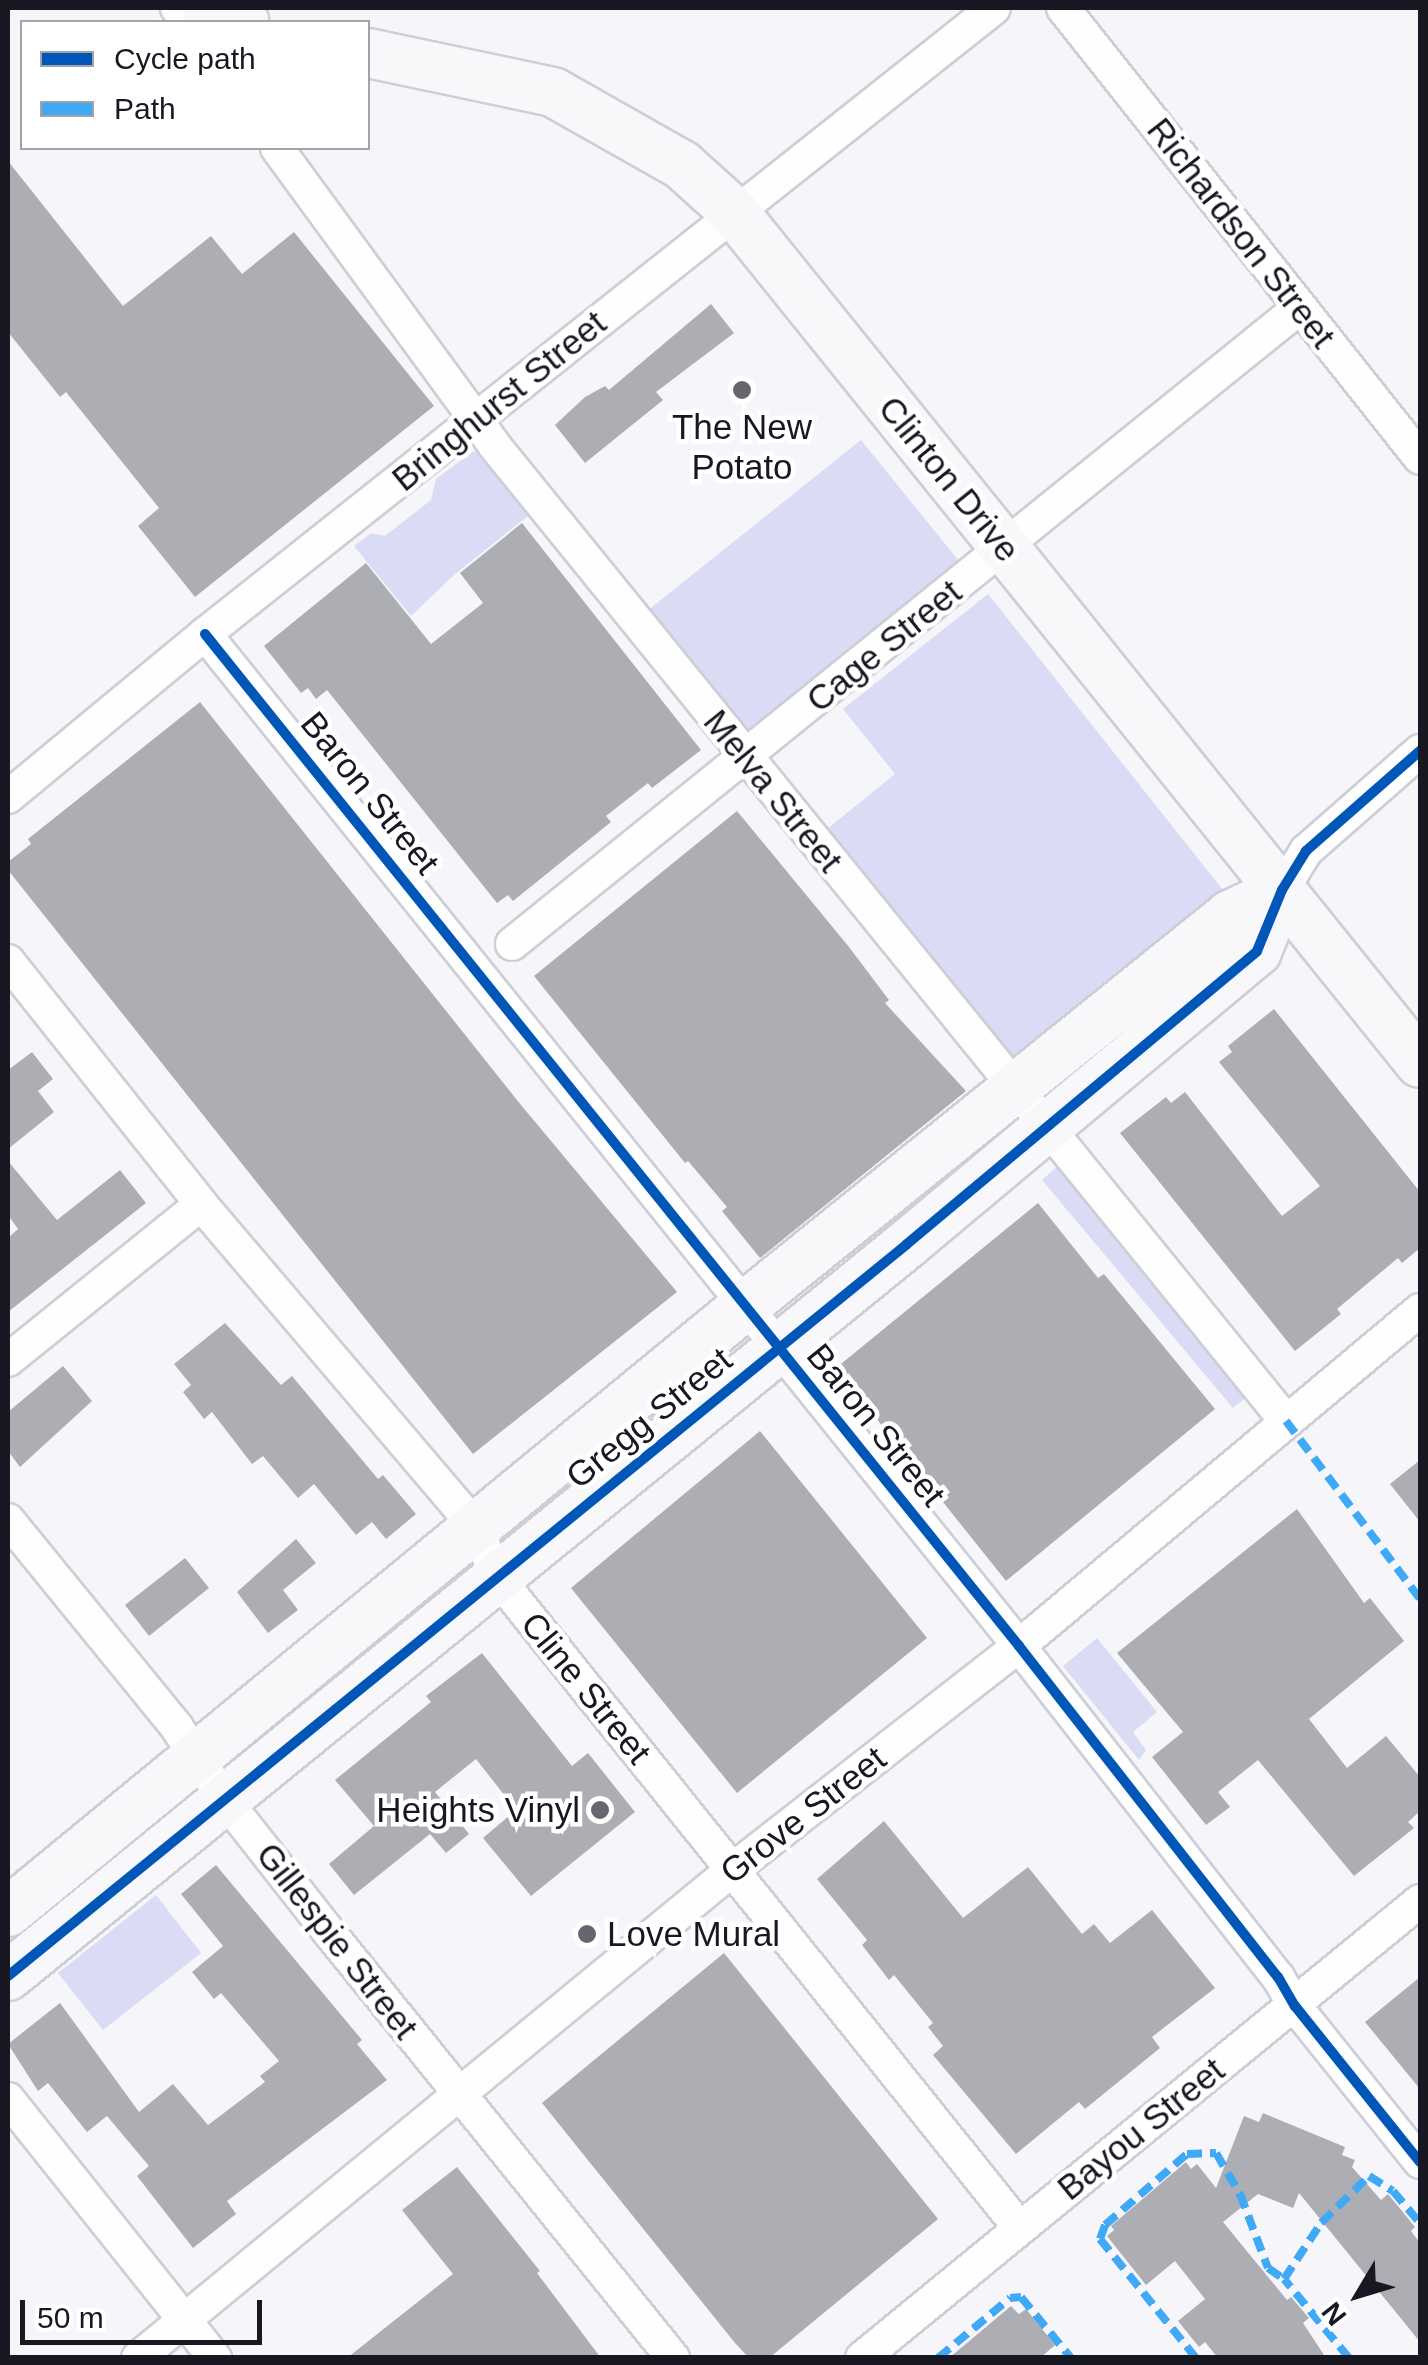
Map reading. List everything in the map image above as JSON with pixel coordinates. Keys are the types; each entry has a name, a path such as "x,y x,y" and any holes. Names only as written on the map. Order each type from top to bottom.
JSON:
{"street":[{"path":"208,8 240,20"},
{"name":"Bringhurst Street","path":"8,797 206,634 994,8"},
{"name":"Richardson Street","path":"1063,8 1420,458"},
{"name":"Clinton Drive","path":"370,53 553,92 682,165 734,212 1420,1063"},
{"name":"Melva Street","path":"278,150 475,421 1286,1421"},
{"name":"Cage Street","path":"512,944 1300,308"},
{"name":"Baron Street","path":"206,634 1019,1646 1278,1977 1294,2006 1420,2162"},
{"name":"Gregg Street","path":"8,1976 1256,951 1282,890 1306,851 1420,750"},
{"name":"Gregg Street","path":"8,1912 746,1305 1230,915 1282,890"},
{"name":"Cline Street","path":"8,961 201,1204 476,1527 497,1577 1019,2227"},
{"path":"8,1360 201,1204"},
{"name":"Grove Street","path":"138,2358 732,1870 1019,1646 1420,1310"},
{"name":"Gillespie Street","path":"8,1520 199,1756 225,1800 673,2358"},
{"name":"Bayou Street","path":"862,2358 1420,1901"},
{"path":"8,2099 215,2358"}],"shaded area":[{"path":"861,440 959,561 745,733 647,611"},
{"path":"483,451 533,512 455,574 411,616 354,546 371,533 385,536 431,500 436,479 472,452"},
{"path":"988,594 1227,895 1015,1065 827,829 895,774 843,709"},
{"path":"1060,1164 1253,1392 1233,1408 1042,1180"},
{"path":"1097,1638 1157,1712 1133,1732 1146,1750 1139,1760 1063,1666"},
{"path":"156,1895 201,1953 103,2030 58,1973"}],"building":[{"path":"8,161 123,306 211,236 242,274 294,232 434,406 195,597 138,526 159,508 66,392 60,397 8,332"},
{"path":"711,304 734,333 656,392 663,400 585,463 555,425 585,397 605,386 609,390"},
{"path":"522,523 701,750 652,788 648,783 606,816 611,822 513,901 508,895 497,903 327,690 316,699 308,688 301,693 264,646 366,563 431,644 483,603 460,573"},
{"path":"200,702 521,1105 677,1292 473,1454 8,870 8,862 31,844 28,839"},
{"path":"737,811 849,947 889,1000 885,1003 966,1091 760,1258 722,1211 727,1207 688,1161 685,1163 534,976"},
{"path":"1274,1009 1420,1192 1420,1248 1402,1263 1398,1258 1337,1309 1341,1314 1295,1351 1120,1133 1166,1097 1171,1103 1185,1092 1282,1216 1320,1186 1219,1062 1232,1052 1228,1046"},
{"path":"32,1052 53,1079 38,1091 54,1112 8,1149 8,1070"},
{"path":"8,1161 57,1220 120,1170 146,1203 8,1312 8,1238 18,1229 8,1215"},
{"path":"1038,1203 1098,1278 1104,1274 1215,1409 1006,1581 836,1368"},
{"path":"225,1323 281,1385 292,1376 378,1479 383,1475 416,1514 386,1539 372,1522 356,1535 314,1484 298,1498 263,1456 252,1464 212,1412 204,1419 183,1392 191,1385 174,1364"},
{"path":"63,1366 92,1401 20,1467 8,1451 8,1412"},
{"path":"760,1431 927,1638 737,1793 571,1588"},
{"path":"1420,1460 1420,1522 1390,1484"},
{"path":"1297,1509 1364,1603 1370,1598 1404,1641 1309,1719 1347,1768 1386,1736 1420,1777 1420,1811 1408,1822 1414,1828 1354,1876 1258,1760 1218,1792 1230,1807 1206,1825 1152,1757 1183,1732 1117,1653"},
{"path":"296,1539 316,1563 283,1590 298,1610 268,1633 237,1592"},
{"path":"185,1558 209,1588 149,1636 125,1605"},
{"path":"482,1653 572,1766 588,1753 635,1812 531,1896 483,1838 516,1810 476,1759 435,1792 469,1834 446,1853 430,1834 354,1895 329,1864 374,1826 335,1780 431,1702 426,1696"},
{"path":"884,1821 963,1918 1028,1867 1082,1934 1094,1924 1110,1943 1152,1910 1215,1988 1152,2037 1160,2048 1085,2109 1079,2102 1016,2154 933,2055 943,2046 928,2027 933,2023 894,1975 889,1980 862,1945 867,1940 817,1879"},
{"path":"216,1865 362,2040 357,2044 387,2080 227,2201 236,2214 193,2248 137,2176 149,2166 107,2116 87,2132 48,2083 38,2091 8,2044 60,2003 139,2112 173,2084 208,2125 265,2082 260,2076 279,2061 221,1993 214,1999 192,1972 223,1946 181,1894"},
{"path":"724,1953 938,2219 769,2358 749,2358 735,2343 542,2103"},
{"path":"1420,1977 1420,2089 1365,2022"},
{"path":"1263,2113 1345,2147 1342,2155 1355,2160 1352,2167 1381,2200 1388,2194 1415,2227 1411,2231 1420,2243 1420,2342 1299,2193 1293,2208 1258,2194 1223,2222 1287,2300 1291,2297 1309,2318 1303,2323 1326,2358 1218,2358 1205,2342 1199,2347 1178,2321 1205,2299 1175,2261 1146,2285 1107,2236 1114,2230 1111,2226 1186,2162 1191,2169 1197,2164 1216,2188 1244,2116 1259,2122"},
{"path":"457,2167 540,2271 537,2273 601,2358 347,2358 453,2274 402,2210"},
{"path":"1011,2306 1019,2314 1026,2309 1055,2345 1040,2358 949,2358"}],"marked path":[{"path":"1286,1421 1420,1599"},
{"path":"1196,2358 1100,2239 1105,2225 1187,2154 1216,2153 1240,2194 1268,2268 1284,2279"},
{"path":"1349,2358 1284,2279 1321,2223 1369,2176 1393,2191 1420,2223"},
{"path":"938,2358 1010,2298 1021,2297 1071,2358"}],"cycle path":[{"path":"205,634 1019,1646 1420,2162"},
{"path":"8,1976 907,1244 1257,951 1282,890 1306,851 1420,751"}],"place":[{"name":"The New Potato","path":"742,390"},
{"name":"Heights Vinyl","path":"600,1810"},
{"name":"Love Mural","path":"587,1934"}]}
